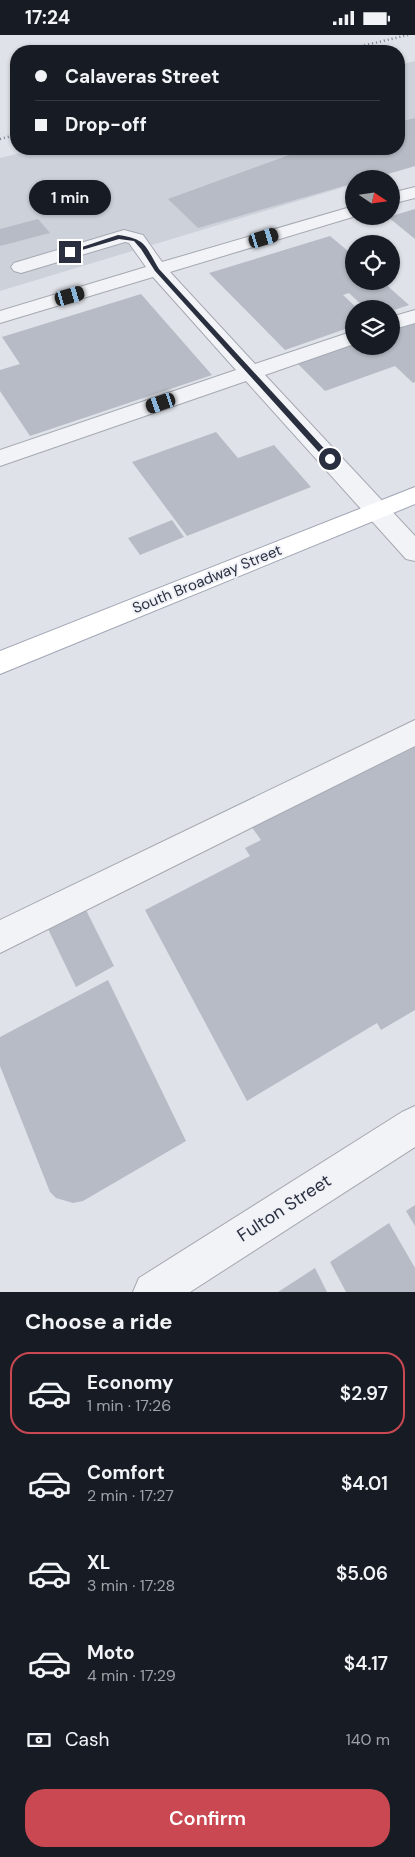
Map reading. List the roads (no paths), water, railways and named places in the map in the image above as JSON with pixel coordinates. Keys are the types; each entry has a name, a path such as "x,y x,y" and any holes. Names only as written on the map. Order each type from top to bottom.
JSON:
{"main road":[{"name":"South Broadway Street","path":"0,663 415,495"}],"street":[{"path":"400,196 415,192"},
{"path":"0,317 345,214"},
{"path":"21,267 124,237 136,239 144,248 157,270 415,552"},
{"path":"400,321 415,316"},
{"path":"0,458 345,340"},
{"path":"0,937 415,732"},
{"name":"Fulton Street","path":"153,1292 415,1125"}],"railway":[{"path":"366,45 408,35"},
{"path":"0,139 10,136"}]}
